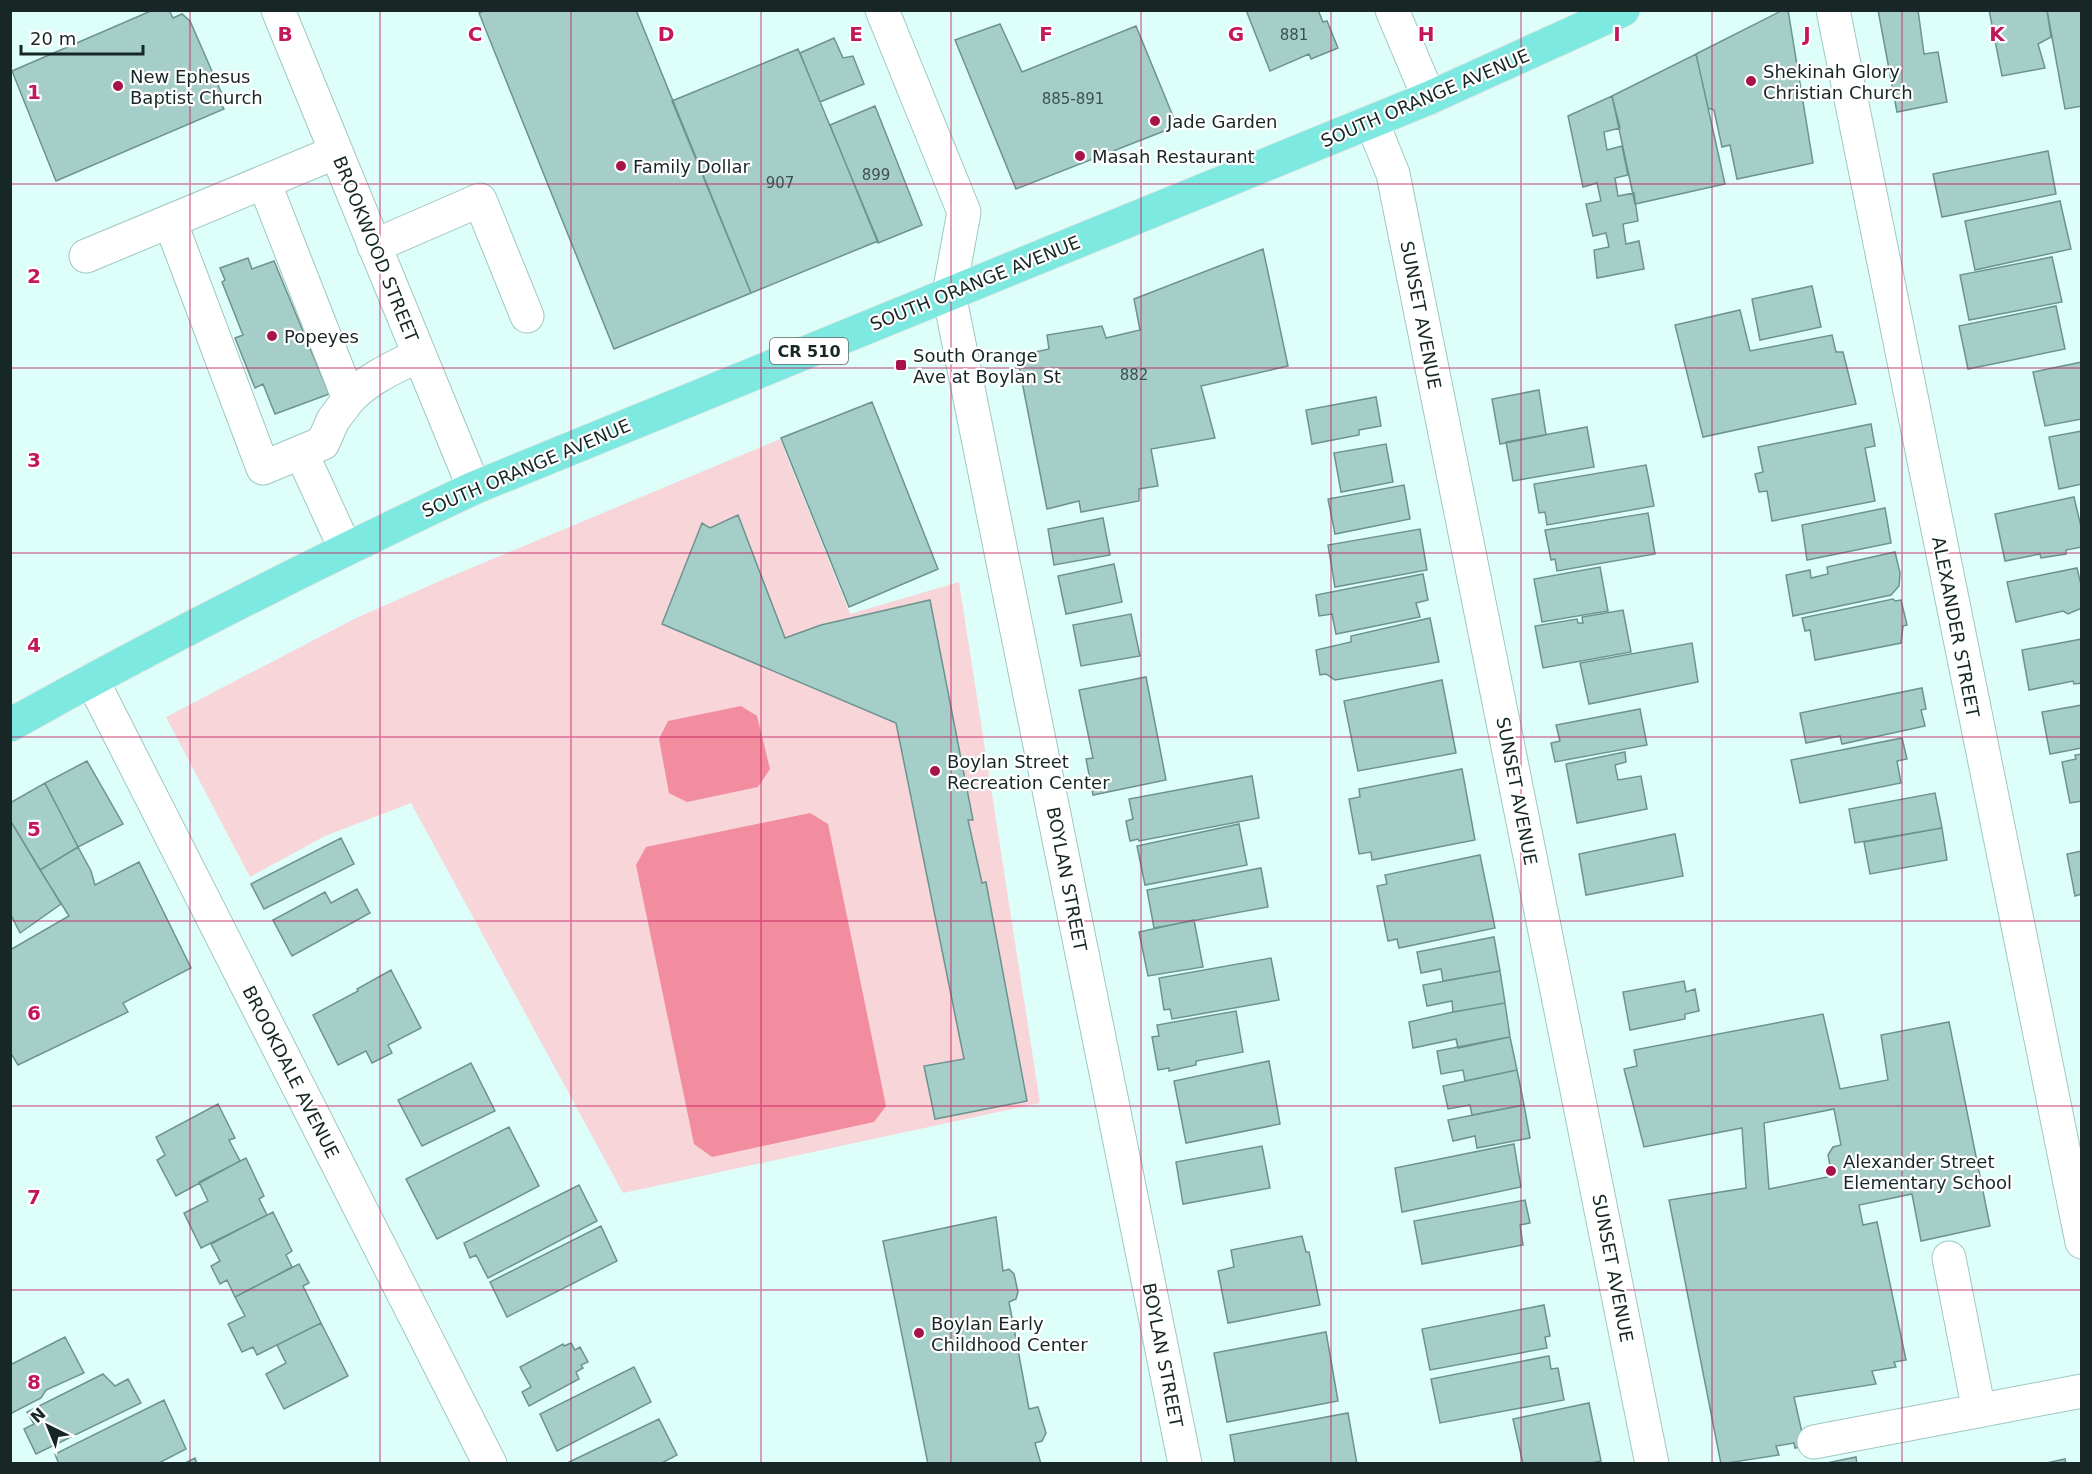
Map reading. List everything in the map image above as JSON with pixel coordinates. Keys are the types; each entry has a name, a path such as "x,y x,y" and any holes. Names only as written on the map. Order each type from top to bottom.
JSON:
{"main road":[{"name":"SOUTH ORANGE AVENUE","path":"10,725 345,548 474,488 1372,122 1623,10"}],"street":[{"name":"BROOKWOOD STREET","path":"278,10 474,488"},
{"path":"882,10 964,212 949,294"},
{"path":"1392,10 1429,98"},
{"name":"ALEXANDER STREET","path":"1833,10 2082,1242"},
{"name":"SUNSET AVENUE","path":"1372,122 1393,174 1652,1464"},
{"path":"86,256 336,152"},
{"path":"264,182 349,399"},
{"path":"374,246 480,200 527,316"},
{"path":"170,221 263,468 323,443 333,420 363,385 419,355"},
{"name":"BOYLAN STREET","path":"949,294 1185,1464"},
{"path":"300,452 345,548"},
{"name":"BROOKDALE AVENUE","path":"92,680 490,1464"},
{"path":"1949,1258 1980,1411"},
{"path":"1814,1442 2082,1391"}],"shaded area":[{"path":"780,439 850,614 959,582 1040,1103 623,1193 411,803 325,836 250,877 166,717 354,619"},
{"path":"741,706 757,716 770,769 758,787 687,802 669,793 659,739 668,721"},
{"path":"810,813 828,824 886,1106 874,1122 712,1157 694,1144 636,865 646,847"}],"building":[{"name":"New Ephesus Baptist Church","path":"153,10 169,10 173,18 182,14 190,21 225,101 220,103 224,109 56,181 12,71"},
{"path":"486,10 636,10 751,293 614,349 479,13"},
{"path":"1246,10 1318,10 1323,22 1327,21 1338,48 1311,59 1309,54 1270,71"},
{"name":"Shekinah Glory Christian Church","path":"1783,10 1788,10 1813,163 1737,179 1730,145 1722,147 1714,110 1708,108 1696,54"},
{"path":"1878,10 1918,10 1924,54 1938,52 1947,102 1897,112"},
{"path":"1989,10 2047,10 2051,37 2038,44 2045,68 2002,76"},
{"path":"2047,10 2082,10 2082,106 2065,109"},
{"path":"1000,24 1022,72 1136,26 1177,126 1016,189 955,40"},
{"path":"834,38 843,58 853,56 864,84 820,102 800,53"},
{"path":"798,49 878,241 751,293 672,101"},
{"path":"1696,54 1725,184 1635,204 1612,96"},
{"path":"1612,96 1620,128 1604,132 1607,150 1622,146 1628,175 1615,178 1618,196 1634,193 1638,221 1623,224 1626,244 1639,241 1644,269 1597,278 1594,250 1609,247 1606,233 1593,236 1586,204 1601,201 1597,183 1583,187 1568,116"},
{"path":"875,106 922,225 878,243 830,125"},
{"path":"2048,151 2056,194 1942,217 1933,174"},
{"path":"2060,201 2071,249 1975,270 1965,221"},
{"path":"1263,249 1288,366 1201,386 1215,438 1151,449 1158,486 1139,489 1139,501 1081,512 1079,501 1047,509 1017,356 1049,349 1047,335 1102,326 1106,338 1140,330 1134,299"},
{"path":"2052,257 2062,302 1969,320 1960,275"},
{"name":"Popeyes","path":"248,258 252,269 274,261 329,394 275,414 263,384 255,388 235,338 243,335 222,282 225,280 220,268"},
{"path":"1812,286 1821,327 1760,340 1752,299"},
{"path":"2056,306 2065,349 1968,369 1959,326"},
{"path":"1740,310 1750,351 1832,335 1836,352 1843,352 1856,404 1703,437 1675,325"},
{"path":"2082,362 2082,419 2045,426 2033,372"},
{"path":"1539,390 1546,435 1500,444 1492,399"},
{"path":"1376,397 1381,426 1359,430 1359,435 1312,444 1306,410"},
{"path":"872,402 938,569 849,607 781,438"},
{"path":"1871,424 1875,446 1865,448 1875,501 1772,521 1767,491 1759,492 1755,474 1763,472 1758,447"},
{"path":"1587,427 1594,467 1513,481 1506,442"},
{"path":"2082,431 2082,484 2059,489 2049,437"},
{"path":"1386,444 1393,482 1341,492 1334,453"},
{"path":"1646,465 1654,506 1547,525 1545,512 1539,513 1534,484"},
{"path":"1404,485 1410,519 1335,534 1328,499"},
{"path":"2074,497 2082,531 2082,547 2066,550 2066,554 2041,558 2040,554 2005,561 1995,514"},
{"path":"1885,508 1891,543 1807,560 1802,525"},
{"path":"1648,513 1655,554 1557,571 1555,559 1551,560 1545,530"},
{"name":"Boylan Street Recreation Center","path":"738,515 785,638 821,625 930,600 973,820 968,820 982,883 986,882 1027,1101 935,1119 924,1066 964,1059 896,723 662,624 702,523 710,528"},
{"path":"1103,518 1110,555 1054,565 1048,529"},
{"path":"1420,529 1427,570 1335,587 1328,545"},
{"path":"1895,552 1900,573 1899,586 1891,595 1793,616 1786,575 1810,570 1811,578 1828,574 1827,567"},
{"path":"1114,564 1122,602 1066,614 1058,576"},
{"path":"1600,567 1608,611 1542,622 1534,579"},
{"path":"2077,568 2082,589 2082,608 2068,614 2063,611 2016,622 2007,582"},
{"path":"1423,574 1428,600 1416,603 1420,617 1336,634 1332,614 1319,616 1316,595"},
{"path":"1893,599 1901,600 1907,625 1903,626 1901,643 1815,660 1810,630 1805,631 1802,618"},
{"path":"1623,610 1631,652 1543,668 1535,626 1577,619 1578,623 1583,623 1582,617"},
{"path":"1131,614 1140,656 1081,666 1073,625"},
{"path":"1430,618 1439,662 1335,680 1326,674 1320,675 1316,650 1351,642 1351,636"},
{"path":"2082,639 2082,683 2074,684 2073,681 2029,690 2022,650"},
{"path":"1692,643 1698,682 1589,704 1580,663"},
{"path":"1146,677 1166,780 1093,795 1086,759 1093,758 1079,690"},
{"path":"1442,680 1456,753 1358,771 1344,701"},
{"path":"1922,688 1926,709 1921,710 1925,726 1842,744 1840,736 1806,743 1800,713"},
{"path":"2082,705 2082,748 2050,754 2042,712"},
{"path":"1640,709 1647,745 1555,762 1551,743 1560,741 1556,725"},
{"path":"1902,738 1907,759 1897,761 1901,783 1800,803 1791,760"},
{"path":"1625,752 1626,762 1615,765 1618,780 1641,776 1647,809 1577,823 1566,764"},
{"path":"2082,754 2082,801 2070,803 2062,762 2076,759 2075,755"},
{"path":"87,761 123,824 78,847 45,783"},
{"path":"1462,769 1475,840 1372,860 1371,852 1359,854 1349,799 1360,797 1359,789"},
{"path":"1252,776 1259,818 1130,841 1126,821 1133,819 1129,799"},
{"path":"45,783 78,847 40,870 10,820 10,803"},
{"path":"1935,793 1942,828 1855,843 1849,809"},
{"path":"10,820 61,904 20,933 10,913"},
{"path":"1239,824 1247,865 1145,885 1137,846"},
{"path":"1942,828 1947,860 1870,874 1864,842"},
{"path":"1675,834 1683,876 1586,895 1579,854"},
{"path":"341,838 354,864 264,909 251,884"},
{"path":"78,847 91,871 95,885 139,862 191,968 123,1003 128,1012 18,1065 10,1052 10,950 69,916 40,870"},
{"path":"2082,851 2082,894 2075,896 2067,854"},
{"path":"1480,855 1495,928 1399,948 1397,939 1388,941 1377,886 1387,884 1385,875"},
{"path":"1261,868 1268,907 1154,928 1147,890"},
{"path":"357,889 370,913 292,956 273,920 325,892 331,903"},
{"path":"1194,920 1203,967 1148,976 1139,932"},
{"path":"1494,937 1500,971 1443,981 1441,969 1421,973 1417,952"},
{"path":"1271,958 1279,1000 1172,1019 1170,1009 1164,1010 1159,978"},
{"path":"391,970 421,1028 388,1045 392,1053 372,1063 366,1051 338,1065 313,1015"},
{"path":"1500,971 1505,1003 1453,1012 1452,1001 1427,1006 1423,985"},
{"path":"1684,981 1686,992 1695,989 1699,1011 1685,1014 1685,1019 1630,1030 1623,992"},
{"path":"1505,1003 1510,1037 1458,1048 1456,1039 1413,1048 1409,1022"},
{"path":"1236,1011 1243,1052 1196,1061 1196,1065 1169,1071 1169,1068 1158,1070 1152,1037 1159,1036 1157,1025"},
{"path":"1823,1014 1840,1089 1888,1080 1881,1035 1949,1022 1990,1226 1921,1241 1912,1194 1859,1205 1863,1225 1877,1222 1906,1360 1894,1362 1896,1367 1872,1371 1876,1384 1794,1397 1805,1446 1795,1448 1794,1443 1776,1446 1779,1455 1721,1464 1669,1200 1746,1188 1742,1128 1644,1147 1624,1069 1637,1066 1634,1050","holes":["1834,1109 1841,1145 1833,1147 1828,1155 1832,1176 1769,1189 1764,1123"]},
{"path":"1510,1037 1517,1070 1465,1081 1463,1070 1441,1074 1437,1051"},
{"path":"1269,1061 1280,1124 1186,1143 1174,1081"},
{"path":"471,1063 495,1111 422,1146 398,1100"},
{"path":"1517,1070 1524,1105 1472,1115 1470,1105 1448,1109 1443,1086"},
{"path":"218,1104 235,1138 229,1140 240,1161 176,1196 157,1160 165,1155 156,1137"},
{"path":"1524,1105 1530,1138 1477,1148 1475,1136 1453,1141 1448,1120"},
{"path":"509,1127 539,1186 437,1239 406,1179"},
{"path":"1514,1144 1521,1187 1402,1212 1395,1168"},
{"path":"1262,1146 1270,1188 1183,1204 1176,1162"},
{"path":"246,1158 264,1196 259,1199 267,1215 201,1248 184,1213 208,1201 199,1182"},
{"path":"579,1185 597,1221 488,1278 476,1255 470,1258 464,1243"},
{"path":"1525,1200 1530,1223 1520,1225 1523,1245 1422,1264 1414,1221"},
{"path":"273,1212 292,1251 286,1255 292,1267 235,1297 227,1280 220,1284 211,1266 220,1261 211,1244"},
{"path":"996,1217 1003,1271 1009,1269 1014,1274 1018,1292 1016,1299 1009,1302 1029,1409 1038,1407 1046,1433 1042,1441 1035,1443 1041,1464 928,1464 883,1241"},
{"path":"601,1226 617,1261 507,1317 490,1282"},
{"path":"1302,1236 1306,1252 1309,1252 1320,1305 1228,1323 1218,1271 1234,1267 1231,1250"},
{"path":"299,1264 309,1283 303,1286 321,1323 257,1355 253,1347 242,1352 228,1324 245,1316 235,1297"},
{"path":"1544,1305 1550,1336 1545,1337 1547,1348 1430,1370 1422,1329"},
{"path":"321,1323 348,1376 284,1409 266,1374 286,1363 277,1345"},
{"path":"1326,1332 1338,1401 1227,1422 1214,1353"},
{"path":"65,1337 84,1373 46,1390 41,1398 10,1414 10,1365"},
{"path":"571,1343 575,1350 580,1347 588,1362 581,1365 583,1368 576,1372 579,1379 529,1406 522,1392 531,1387 520,1367 563,1344 564,1346"},
{"path":"1549,1356 1551,1369 1558,1368 1564,1400 1440,1423 1431,1379"},
{"path":"634,1367 651,1402 557,1451 540,1414"},
{"path":"103,1374 115,1386 128,1379 141,1403 36,1454 24,1429 34,1424 27,1412"},
{"path":"164,1400 186,1449 157,1464 59,1464 55,1454"},
{"path":"1589,1403 1601,1461 1587,1464 1523,1464 1513,1419"},
{"path":"1348,1413 1357,1464 1235,1464 1230,1435"},
{"path":"659,1419 677,1455 660,1464 565,1464"},
{"path":"1856,1457 1857,1464 1822,1464"},
{"path":"195,1458 197,1464 183,1464"},
{"path":"2065,1459 2066,1464 2042,1464"}],"place":[{"name":"Shekinah Glory Christian Church","path":"1751,81"},
{"name":"New Ephesus Baptist Church","path":"118,86"},
{"name":"Jade Garden","path":"1155,121"},
{"name":"Masah Restaurant","path":"1080,156"},
{"name":"Family Dollar","path":"621,166"},
{"name":"Popeyes","path":"272,336"},
{"name":"South Orange Ave at Boylan St","path":"901,365"},
{"name":"Boylan Street Recreation Center","path":"935,771"},
{"name":"Alexander Street Elementary School","path":"1831,1171"},
{"name":"Boylan Early Childhood Center","path":"919,1333"}]}
